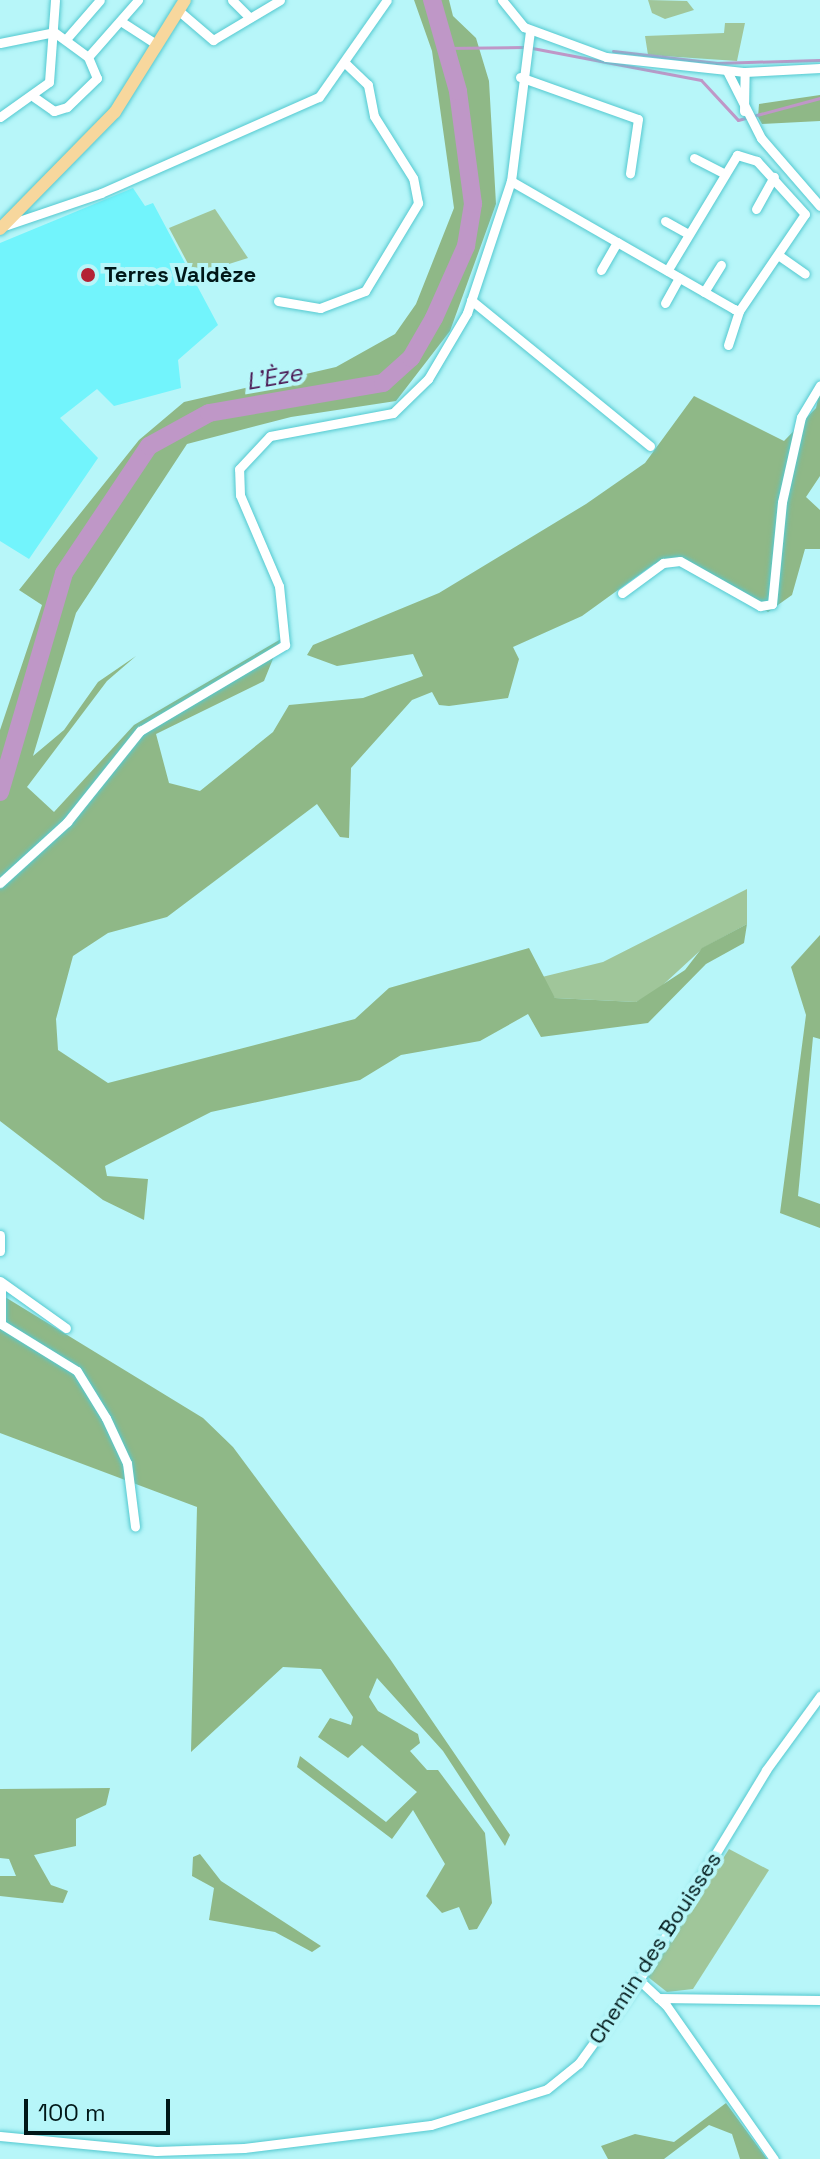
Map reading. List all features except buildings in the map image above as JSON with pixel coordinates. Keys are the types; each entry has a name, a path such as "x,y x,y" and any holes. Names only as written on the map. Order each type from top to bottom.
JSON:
{"main road":[{"path":"2,228 115,112 154,43 182,5"}],"street":[{"path":"0,117 34,97 49,82 55,0"},
{"path":"67,38 100,0"},
{"path":"88,57 122,22 138,0"},
{"path":"232,0 250,18"},
{"path":"182,5 213,40 280,0"},
{"path":"2,228 317,98 346,64 387,0"},
{"path":"502,0 530,30 606,57 745,72 820,68"},
{"path":"122,22 154,43"},
{"path":"0,883 67,822 140,731 285,645 276,576 239,487 245,457 288,430 402,407 434,368 471,300 511,181 520,77 530,30"},
{"path":"0,43 54,32 67,38 88,57 97,78 59,111 34,97"},
{"path":"278,301 324,308 365,291 418,203 418,187 374,116 368,85 346,64"},
{"path":"727,71 747,116 770,149 820,206"},
{"path":"745,72 747,116"},
{"path":"520,77 638,119 630,173"},
{"path":"757,161 770,149"},
{"path":"667,271 737,155 757,161 774,177 807,218 739,311 728,345"},
{"path":"694,158 724,173"},
{"path":"756,209 774,177"},
{"path":"511,181 739,311"},
{"path":"27,203 47,209"},
{"path":"665,221 688,234"},
{"path":"601,270 617,242"},
{"path":"781,257 805,274"},
{"path":"704,292 721,265"},
{"path":"665,303 679,278"},
{"path":"471,300 650,446"},
{"path":"622,593 663,563 680,561 766,608 779,594 781,513 801,417 820,385"},
{"path":"0,1235 0,1251"},
{"path":"0,1283 66,1328"},
{"path":"0,1283 1,1324 77,1371 106,1418 127,1463 135,1526"},
{"name":"Chemin des Bouisses","path":"0,2136 192,2152 373,2136 471,2114 562,2079 639,1980 766,1770 820,1696"},
{"path":"639,1980 658,1998 774,2159"},
{"path":"658,1998 820,2000"}],"shaded area":[{"path":"133,188 145,206 153,203 218,325 178,360 181,388 114,406 97,389 60,418 98,458 29,559 0,541 0,243"}],"green space":[{"path":"414,0 449,0 453,16 476,38 489,81 496,204 450,331 396,401 291,417 187,444 76,613 33,756 64,730 98,682 136,656 107,681 27,787 54,812 134,725 281,639 264,681 156,734 169,783 200,791 273,732 289,705 363,698 423,676 413,654 337,666 307,655 313,645 439,593 586,504 645,463 694,396 784,441 816,408 820,389 820,476 806,497 820,510 820,549 805,549 792,595 768,612 687,561 654,564 582,616 513,647 519,659 508,698 449,706 439,705 432,692 412,700 351,768 349,838 340,837 317,804 167,917 108,933 73,956 56,1019 58,1050 108,1083 355,1019 389,988 529,948 555,998 636,1002 685,970 702,948 747,924 744,943 706,964 648,1023 541,1037 528,1014 480,1041 401,1055 360,1080 211,1112 105,1166 107,1176 148,1179 144,1220 103,1200 0,1121 0,730 42,605 19,590 139,440 184,402 336,367 395,334 416,304 454,208 432,51"},
{"path":"648,0 687,1 694,10 665,19 652,13"},
{"path":"725,23 745,23 737,61 648,55 645,36 724,33"},
{"path":"820,95 820,121 762,124 758,117 759,104"},
{"path":"215,209 248,258 194,275 169,228"},
{"path":"747,889 747,924 703,948 653,994 636,1002 555,998 543,983 542,977 603,962"},
{"path":"820,935 820,1039 813,1037 798,1196 820,1204 820,1228 780,1213 806,1015 791,967"},
{"path":"0,1285 5,1297 203,1418 233,1447 390,1659 510,1835 505,1846 443,1751 377,1678 369,1697 378,1711 418,1734 420,1743 410,1751 427,1770 438,1770 485,1833 492,1903 477,1929 469,1930 459,1907 442,1913 426,1896 445,1864 413,1810 392,1839 297,1767 300,1756 386,1822 417,1792 362,1745 348,1758 318,1737 330,1718 351,1725 353,1717 321,1669 283,1667 191,1752 197,1507 0,1433"},
{"path":"110,1788 106,1805 76,1819 76,1846 34,1855 51,1885 68,1891 63,1903 0,1896 0,1876 16,1876 9,1859 0,1858 0,1789"},
{"path":"729,1849 769,1870 693,1989 667,1992 648,1977"},
{"path":"200,1854 221,1881 321,1946 312,1952 275,1932 209,1920 214,1888 192,1876 193,1857"},
{"path":"726,2103 767,2159 740,2159 732,2134 709,2125 664,2159 608,2159 601,2146 635,2134 674,2142"}],"waterway":[{"name":"L'Èze","path":"0,792 64,573 149,446 209,413 383,383 411,358 434,318 466,246 473,204 458,91 432,0"},
{"path":"445,48 525,47"},
{"path":"532,48 701,80 738,120 820,98"},
{"path":"613,51 717,63 820,60"}],"place":[{"name":"Terres Valdèze","path":"88,275"}]}
